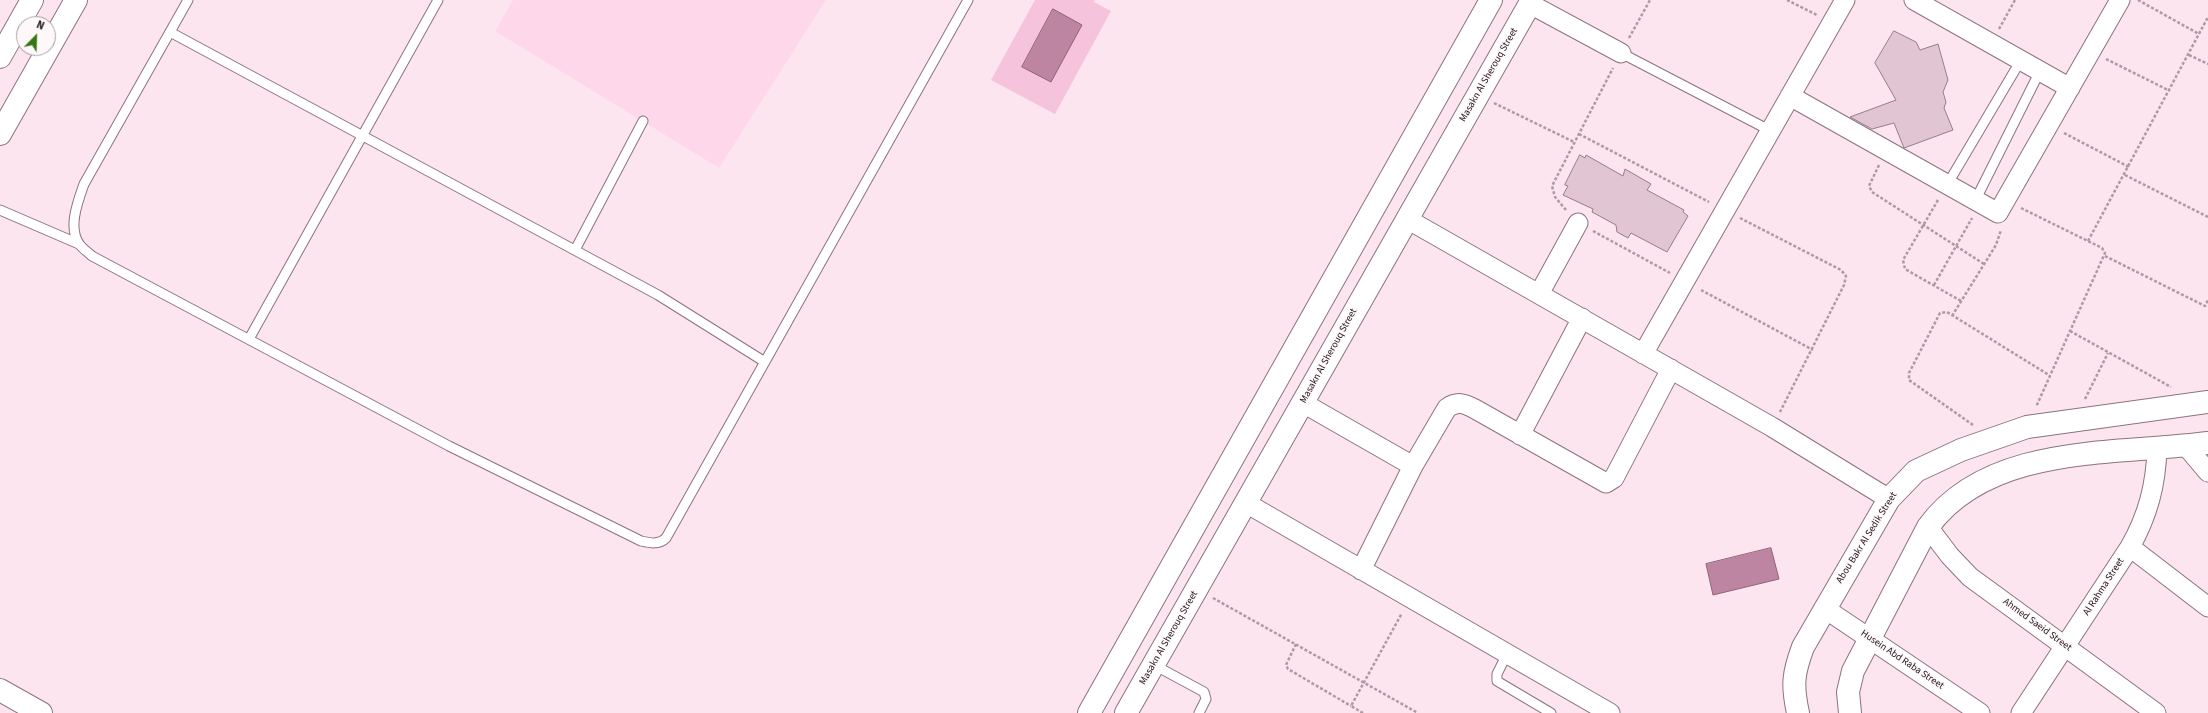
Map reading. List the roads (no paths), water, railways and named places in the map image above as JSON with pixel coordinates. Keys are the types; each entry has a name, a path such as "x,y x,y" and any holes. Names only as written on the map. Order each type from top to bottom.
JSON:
{"street":[{"path":"0,57 32,0"},
{"path":"0,134 76,0"},
{"path":"1089,713 1491,0"},
{"path":"1643,354 1845,0"},
{"path":"1914,0 2070,88"},
{"path":"1790,96 1978,202 2002,207 2120,0"},
{"path":"1531,2 1621,53"},
{"name":"Masakn Al Sherouq Street","path":"1126,713 1531,2"},
{"path":"1407,219 1772,427 1889,499"},
{"path":"1540,294 1578,223"},
{"path":"1345,259 1351,270 1356,274 1374,277"},
{"path":"1322,298 1328,296 1342,297 1351,306 1353,313"},
{"path":"1520,435 1582,318"},
{"path":"1361,570 1413,466 1447,408 1453,404 1461,403 1468,405 1601,482 1609,482 1614,478 1671,369"},
{"name":"Abou Bakr Al Sedik Street","path":"1798,713 1793,688 1795,667 1803,648 1824,608 1889,499 1916,471 1990,439 2027,427 2208,402"},
{"path":"1303,403 1413,466"},
{"path":"1850,713 1848,692 1850,681 1870,638 1928,527 1936,516 1956,497 1980,482 2031,463 2093,453 2208,443"},
{"path":"2186,446 2208,472"},
{"name":"Al Rahma Street","path":"2021,713 2130,547 2145,516 2153,490 2157,448"},
{"path":"1246,503 1507,654 1598,710"},
{"name":"Ahmed Saeid Street","path":"1928,527 1950,556 1970,577 2066,645 2156,713"},
{"path":"2130,547 2208,607"},
{"name":"Husein Abd Raba Street","path":"1824,608 1980,713"},
{"path":"0,690 41,713"}],"lane":[{"path":"79,244 74,222 75,211 84,184 188,0"},
{"path":"249,339 438,0"},
{"path":"0,210 79,244 92,256 449,446 641,541 649,543 662,541 666,538 968,0"},
{"path":"170,32 658,295 765,362"},
{"path":"1621,53 1770,130"},
{"path":"1947,184 2021,60"},
{"path":"1978,202 2040,71"},
{"path":"575,250 643,121"},
{"path":"1507,654 1497,674 1497,681 1551,713"},
{"path":"1154,665 1204,692 1206,699 1199,713"}]}
